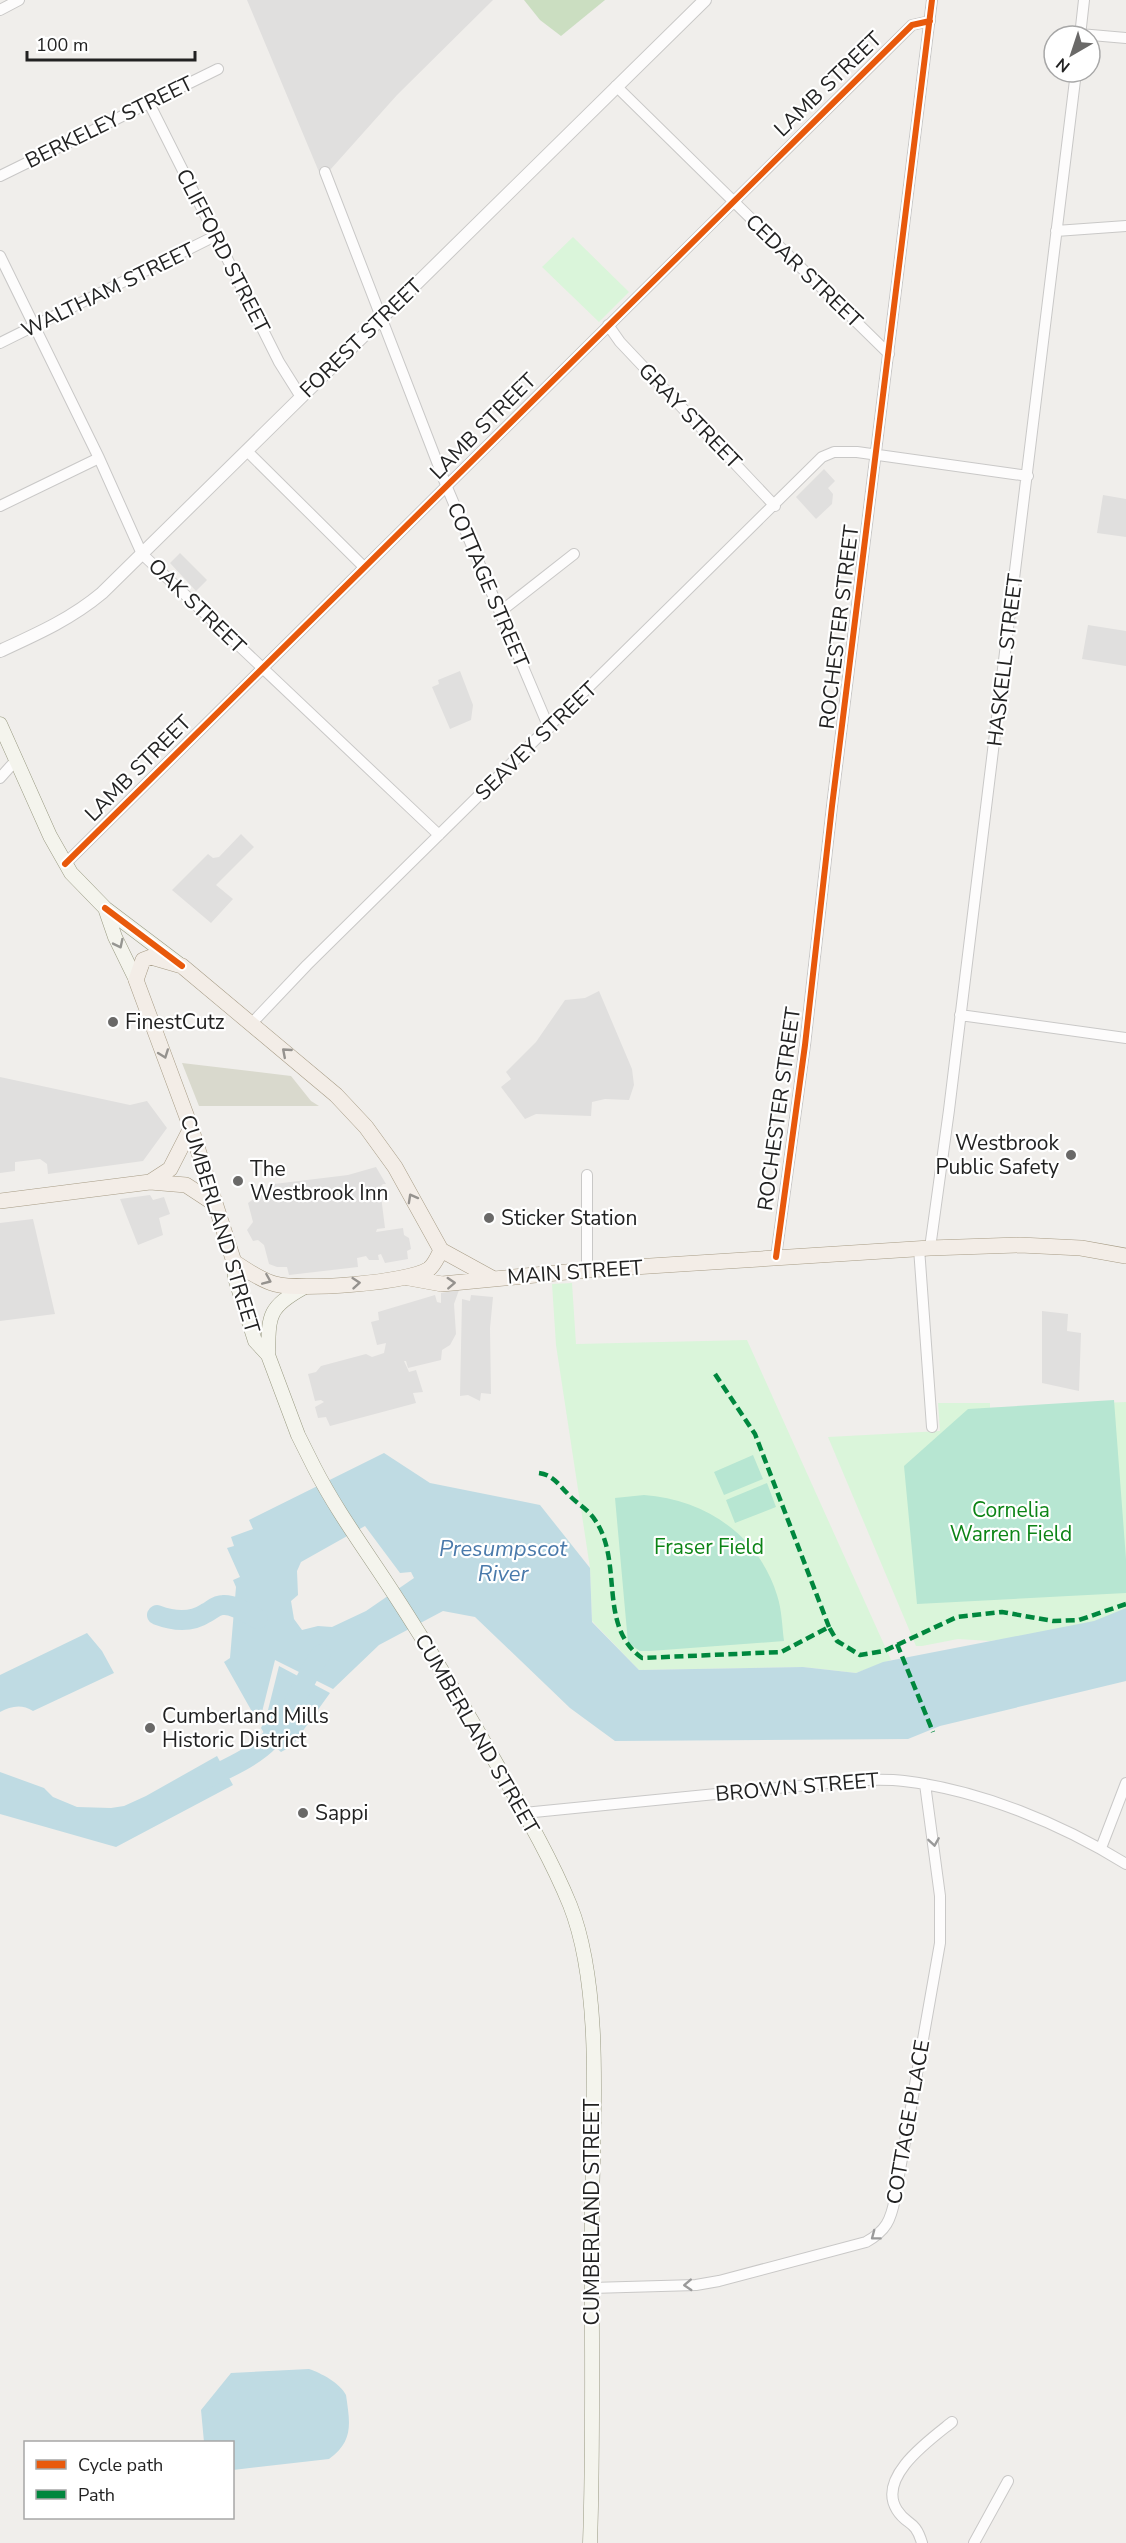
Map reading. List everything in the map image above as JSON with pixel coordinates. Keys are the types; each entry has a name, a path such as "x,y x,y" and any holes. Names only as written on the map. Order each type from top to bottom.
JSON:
{"main road":[{"path":"0,724 64,864 105,908 252,1023 336,1095 366,1126 395,1167 441,1250 429,1269 409,1278"},
{"name":"CUMBERLAND STREET","path":"105,908 115,937 136,980 191,1128 234,1262 235,1278 255,1341 268,1355 298,1435 322,1483 420,1635 524,1812 570,1905 582,1945 590,2013 594,2127 591,2288 594,2454 590,2543"},
{"path":"136,980 143,960 151,957 182,966"},
{"path":"150,1182 170,1169 191,1128"},
{"path":"0,1201 150,1182 186,1185 215,1204"},
{"name":"MAIN STREET","path":"441,1250 492,1278 925,1248 1020,1245 1081,1248 1126,1256"},
{"path":"234,1262 262,1279 276,1284 303,1288 409,1278 442,1284 478,1282 492,1278"},
{"path":"268,1355 271,1314 285,1298 303,1288"}],"street":[{"path":"0,10 19,0"},
{"name":"FOREST STREET","path":"0,651 59,624 81,611 142,554 705,0"},
{"name":"ROCHESTER STREET","path":"776,1257 932,0"},
{"path":"1081,24 1084,0"},
{"name":"LAMB STREET","path":"64,864 912,25 930,21"},
{"path":"1102,36 1126,38"},
{"name":"BERKELEY STREET","path":"0,176 218,69"},
{"name":"HASKELL STREET","path":"932,1427 925,1248 960,1016 1074,84"},
{"name":"CEDAR STREET","path":"616,86 889,354"},
{"name":"CLIFFORD STREET","path":"149,103 279,362 301,397"},
{"name":"COTTAGE STREET","path":"325,172 446,485 549,728"},
{"path":"1056,231 1126,226"},
{"name":"WALTHAM STREET","path":"0,343 215,236"},
{"name":"OAK STREET","path":"0,256 99,458 142,554 439,835"},
{"name":"GRAY STREET","path":"608,325 620,342 775,506"},
{"path":"247,451 364,567"},
{"name":"SEAVEY STREET","path":"252,1023 820,459 834,452 876,454"},
{"path":"876,454 1028,476"},
{"path":"0,506 99,458"},
{"path":"500,612 574,554"},
{"path":"0,778 17,759"},
{"path":"960,1016 1126,1038"},
{"path":"587,1175 587,1270"},
{"name":"BROWN STREET","path":"524,1812 858,1780 903,1780 973,1796 1049,1824 1101,1848 1126,1864"},
{"path":"1101,1848 1126,1783"},
{"name":"COTTAGE PLACE","path":"591,2288 696,2285 726,2280 866,2242 879,2235 888,2223 895,2198 940,1943 940,1896 925,1784"},
{"path":"922,2543 918,2529 897,2510 893,2489 904,2463 952,2422"},
{"path":"974,2543 1008,2481"}],"shaded area":[{"path":"247,0 493,0 397,95 330,170 319,172"},
{"path":"824,469 835,481 828,488 833,494 832,504 816,519 796,497"},
{"path":"1103,495 1126,499 1126,537 1097,533"},
{"path":"180,553 207,580 196,591 170,563"},
{"path":"1088,625 1126,631 1126,666 1082,659"},
{"path":"460,671 473,705 471,720 450,729 432,687 439,684 438,680"},
{"path":"241,834 254,847 216,885 233,899 211,923 172,890 208,854 213,858 219,857"},
{"path":"599,991 632,1069 634,1085 629,1100 605,1099 592,1102 591,1116 536,1114 525,1119 501,1087 511,1079 506,1072 536,1042 565,1000 585,998"},
{"path":"182,1063 291,1076 311,1101 319,1106 199,1106"},
{"path":"0,1077 130,1105 147,1101 167,1128 143,1161 48,1174 47,1164 40,1159 15,1162 15,1171 0,1173"},
{"path":"376,1167 386,1184 371,1195 381,1196 385,1228 377,1229 376,1232 403,1228 404,1235 409,1238 411,1249 407,1251 408,1259 385,1263 381,1254 378,1255 379,1260 369,1260 366,1256 357,1258 358,1267 289,1275 287,1267 269,1264 264,1245 258,1240 253,1241 247,1230 253,1222 248,1203 274,1184 348,1175"},
{"path":"150,1195 153,1200 164,1197 170,1214 159,1218 163,1235 138,1245 120,1199"},
{"path":"33,1219 55,1314 0,1321 0,1223"},
{"path":"459,1290 454,1304 456,1334 450,1345 442,1350 441,1360 408,1368 404,1361 409,1372 416,1370 423,1392 413,1393 416,1403 330,1426 326,1417 318,1418 315,1407 324,1402 315,1401 308,1374 316,1372 321,1366 366,1354 372,1357 384,1353 386,1343 377,1345 371,1322 379,1320 378,1312 435,1295 437,1302 441,1303 441,1293"},
{"path":"471,1295 493,1297 490,1328 491,1394 481,1393 480,1401 468,1395 460,1396 462,1299 470,1301"},
{"path":"1042,1311 1068,1314 1067,1331 1081,1333 1079,1391 1042,1383"}],"green space":[{"path":"524,0 605,0 561,36 540,20"},
{"path":"573,237 629,292 599,322 542,267"},
{"name":"Fraser Field","path":"572,1283 576,1344 747,1340 891,1660 856,1673 803,1667 639,1670 592,1621 590,1568 556,1345 552,1284"},
{"name":"Cornelia Warren Field","path":"1114,1400 1126,1559 1126,1593 917,1604 904,1466 968,1409"},
{"name":"Cornelia Warren Field","path":"1126,1402 1126,1622 990,1641 958,1639 916,1646 828,1437 940,1431 938,1403 990,1403 990,1408"},
{"path":"753,1455 763,1479 724,1495 714,1472"},
{"path":"767,1483 776,1507 735,1523 726,1500"},
{"path":"644,1495 688,1504 727,1524 743,1538 769,1574 779,1601 784,1641 650,1651 640,1651 628,1643 615,1498"}],"water":[{"name":"Presumpscot River","path":"384,1453 430,1483 540,1505 590,1568 592,1622 639,1670 803,1667 856,1673 883,1662 1094,1621 1126,1608 1126,1681 940,1726 908,1739 615,1741 570,1708 475,1617 443,1611 379,1645 333,1689 275,1660 259,1724 224,1662 230,1658 236,1587 233,1580 240,1577 227,1548 234,1546 231,1537 253,1529 249,1520","holes":["365,1526 400,1573 411,1572 414,1578 366,1611 332,1627 318,1626 302,1630 294,1619 291,1601 298,1595 297,1571 301,1562"]},
{"path":"87,1633 102,1651 114,1673 33,1711 25,1707 16,1707 0,1712 0,1675"},
{"path":"279,1666 330,1693 292,1746 281,1752 269,1741 261,1728 266,1718"},
{"path":"217,1756 233,1785 116,1847 0,1814 0,1772 44,1788 53,1797 77,1807 111,1808 124,1806 146,1796"},
{"path":"309,2369 335,2383 346,2395 349,2414 348,2431 343,2445 329,2459 234,2470 234,2441 204,2441 201,2410 231,2373"}],"waterway":[{"name":"Presumpscot River","path":"157,1615 169,1619 188,1620 218,1606 228,1605 258,1619"},
{"name":"Presumpscot River","path":"202,1781 246,1758 269,1741 284,1721 321,1654"}],"marked path":[{"path":"715,1374 755,1434 829,1627"},
{"path":"539,1473 555,1480 595,1520 604,1537 615,1611 620,1629 628,1645 642,1658 781,1652 829,1627 837,1641 860,1655 884,1651 957,1617 1002,1612 1053,1621 1079,1620 1126,1604"},
{"path":"897,1644 933,1732"}],"cycle path":[{"path":"776,1257 805,1045 832,806 932,0"},
{"path":"65,864 912,25 930,21"},
{"path":"105,908 182,966"}],"place":[{"name":"FinestCutz","path":"113,1022"},
{"name":"Westbrook Public Safety","path":"1071,1155"},
{"name":"The Westbrook Inn","path":"238,1181"},
{"name":"Sticker Station","path":"489,1218"},
{"name":"Cumberland Mills Historic District","path":"150,1728"},
{"name":"Sappi","path":"303,1813"}]}
